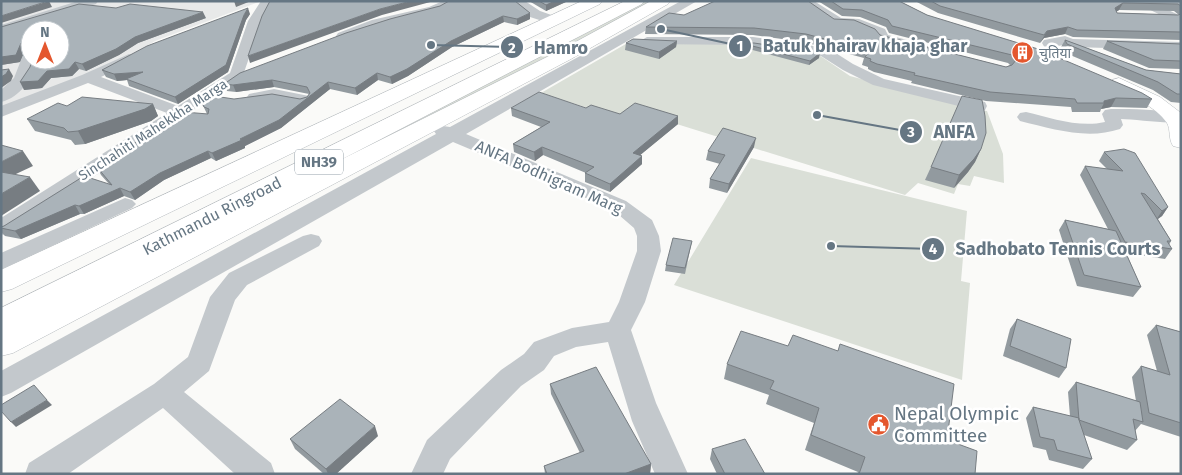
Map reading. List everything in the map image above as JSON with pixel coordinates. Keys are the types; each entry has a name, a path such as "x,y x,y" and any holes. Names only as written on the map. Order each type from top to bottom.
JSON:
{"main road":[{"path":"1,282 595,1"},
{"name":"Kathmandu Ringroad","path":"1,304 618,1"},
{"name":"Kathmandu Ringroad","path":"1,322 637,1"},
{"path":"1,344 565,54 664,1"},
{"path":"1032,48 1064,60"},
{"path":"1103,77 1144,96 1177,122"}],"street":[{"path":"20,45 2,28 92,1"},
{"path":"248,8 267,1"},
{"name":"Sinchahiti Mahekkha Marga","path":"1,228 237,75 256,21 267,1"},
{"path":"334,40 377,23 433,10 454,1"},
{"path":"517,1 536,14 554,21"},
{"path":"1,385 691,1"},
{"path":"805,1 838,22 854,22 880,32 883,38 924,48"},
{"path":"1138,1 1179,19"},
{"path":"1143,17 1179,19"},
{"path":"1056,29 1181,34"},
{"path":"625,39 684,42 752,41 804,48 838,58 848,67 879,82 979,106"},
{"path":"1064,60 1049,42 1064,40 1102,57"},
{"path":"1071,43 1106,43 1177,48"},
{"path":"1,112 88,78 138,52"},
{"path":"10,70 20,58"},
{"path":"237,75 254,69"},
{"path":"1,97 20,84 23,70"},
{"path":"88,78 180,112"},
{"path":"207,95 233,99 274,94 303,99"},
{"path":"1026,116 1087,129 1114,125 1111,114 1141,114 1177,122"},
{"name":"ANFA Bodhigram Marg","path":"426,125 619,205 644,225 648,236 649,251 632,302 618,330"},
{"path":"1,262 125,204"},
{"path":"41,474 164,392 199,363 223,296 238,279 311,241"},
{"path":"427,474 438,450 511,378 534,362 544,349 572,338 618,330 636,393 658,449 672,474"},
{"path":"164,392 260,474"}],"shaded area":[{"path":"1,1 261,1 155,41 123,60 1,110"},
{"path":"645,1 656,1 563,51 220,221"},
{"path":"631,41 735,42 819,55 850,76 987,111 1003,154 1004,183 974,176 970,186 958,184 954,194 918,183 905,195 635,111 622,119 541,93"},
{"path":"751,158 967,211 961,281 970,283 962,380 674,285"}],"building":[{"path":"1,1 48,1 1,16"},
{"path":"270,1 411,1 380,9 248,56 262,16"},
{"path":"449,1 515,1 530,13 517,19 503,16 451,41 407,69 390,77 377,73 355,88 328,82 279,120 240,139 242,140 212,153 208,151 160,173 130,192 120,188 15,231 1,228 84,176 112,185 97,167 184,112 208,114 209,109 204,107 200,99 207,95 234,99 272,94 300,99 307,97 310,93 307,87 272,80 233,85 224,84 240,73 346,33 440,6"},
{"path":"539,1 555,1 546,5"},
{"path":"715,1 808,1 834,19 854,20 875,29 880,35 1006,67 1012,65 1016,60 1012,55 892,26 888,20 862,10 843,9 831,1 899,1 927,15 1038,49 1152,99 1116,98 1104,101 1104,103 1077,103 1075,99 990,92 914,75 915,73 877,64 865,57 870,51 806,34 754,28 646,27 669,13 684,15"},
{"path":"931,1 1181,1 1181,6 1178,4 1123,3 1115,8 1117,13 1181,14 1181,32 1077,30 1068,27 1047,31 1044,35 940,6"},
{"path":"79,4 116,8 130,4 203,12 135,37 116,49 82,64 75,62 70,68 70,20 25,20"},
{"path":"248,8 226,65 175,97 126,79 143,72 114,74 102,70 147,46"},
{"path":"20,21 20,45 16,55 1,57 1,27"},
{"path":"633,39 677,41 659,52 626,43"},
{"path":"1065,40 1146,70 1181,74 1181,94 1177,94 1158,82 1067,44"},
{"path":"1107,41 1181,44 1181,61 1154,60"},
{"path":"741,43 754,43 820,53 810,61"},
{"path":"9,69 6,74 1,77 1,70"},
{"path":"28,70 58,70 47,71 38,81 20,82"},
{"path":"539,92 586,108 591,105 620,114 635,103 678,116 633,153 642,156 610,184 585,173 594,167 542,147 534,152 513,144 550,122 511,108"},
{"path":"962,96 982,100 986,133 981,149 959,175 931,167"},
{"path":"82,97 153,104 145,109 78,131 68,132 64,128 27,119 58,103 67,106"},
{"path":"723,128 756,138 729,184 710,179 725,155 708,151"},
{"path":"1,145 23,151 1,162"},
{"path":"1124,149 1135,153 1168,207 1162,211 1145,194 1141,193 1171,241 1167,241 1172,249 1125,242 1085,166 1123,171 1104,152"},
{"path":"1,172 30,177 1,194"},
{"path":"1065,220 1116,231 1141,287 1084,275"},
{"path":"673,238 692,241 685,268 666,265"},
{"path":"1017,319 1071,339 1066,368 1010,346"},
{"path":"1156,325 1181,332 1181,423 1149,413 1141,366 1170,375"},
{"path":"741,331 788,346 793,335 838,351 840,344 954,384 947,440 977,451 975,474 859,474 865,457 811,435 819,408 770,389 774,381 727,364"},
{"path":"596,367 651,464 624,474 547,474 544,466 584,451 550,384"},
{"path":"1076,382 1140,402 1143,422 1133,419 1137,440 1079,420 1092,459 1057,450 1054,440 1040,437 1033,407 1079,418"},
{"path":"34,385 47,400 11,422 1,411 1,405"},
{"path":"340,399 375,426 326,469 290,439"},
{"path":"745,439 765,474 725,474 712,449"}],"place":[{"name":"Batuk bhairav khaja ghar","path":"661,29"},
{"name":"Hamro","path":"431,45"},
{"name":"चुतिया","path":"1023,53"},
{"name":"ANFA","path":"817,115"},
{"name":"Sadhobato Tennis Courts","path":"831,246"},
{"name":"Nepal Olympic Committee","path":"878,424"}]}
